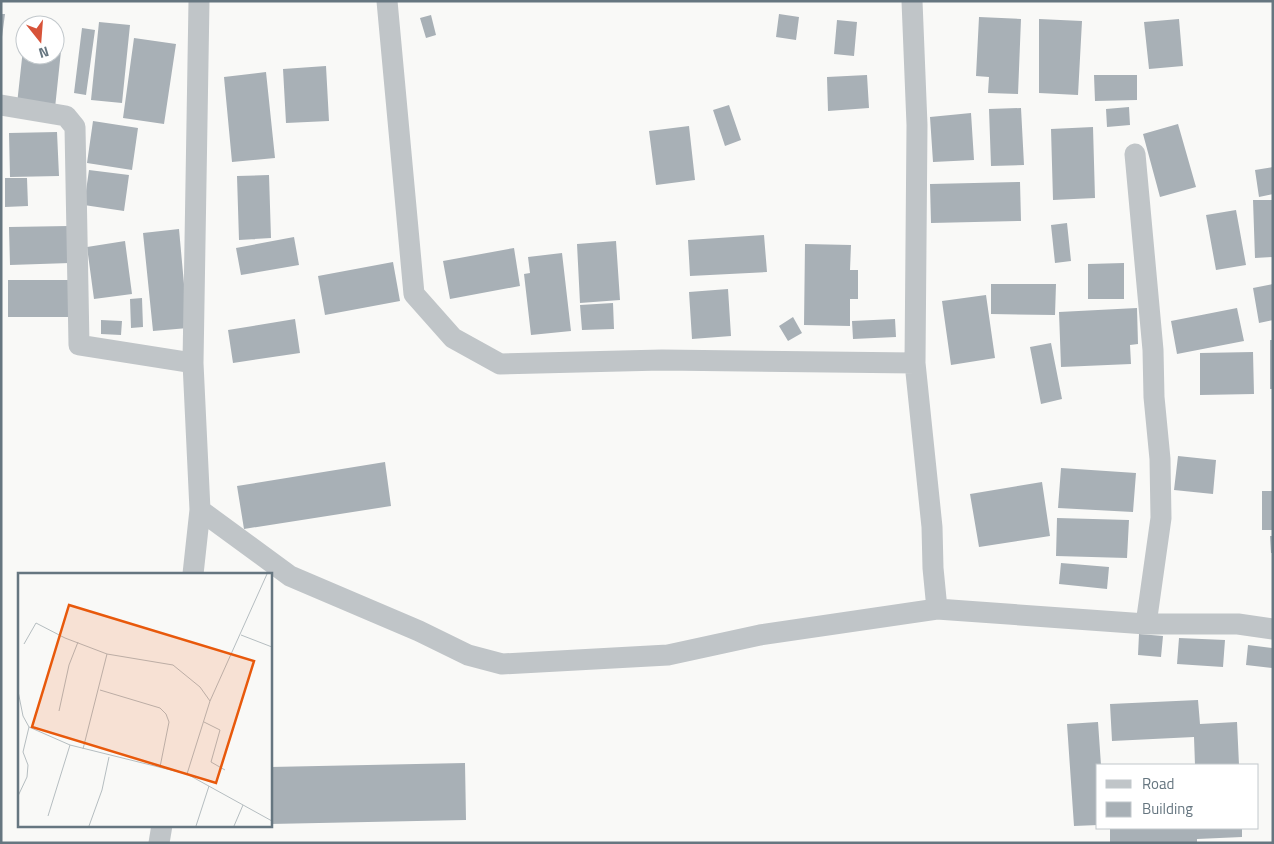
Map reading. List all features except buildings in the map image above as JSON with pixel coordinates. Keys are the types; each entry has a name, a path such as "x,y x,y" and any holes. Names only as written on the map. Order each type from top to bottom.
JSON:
{"street":[{"path":"193,573 200,510 192,363 199,1"},
{"path":"387,1 414,294 453,338 500,364 662,360 915,363"},
{"path":"912,1 917,125 915,363 937,609"},
{"path":"1,105 66,116 75,127 79,346 192,363"},
{"path":"1135,154 1153,350 1154,397 1160,459 1161,518 1146,624"},
{"path":"200,510 290,576 419,631 468,655 502,664 668,655 760,636 937,609 1146,624 1238,624 1273,629"},
{"path":"159,843 162,826"}]}
